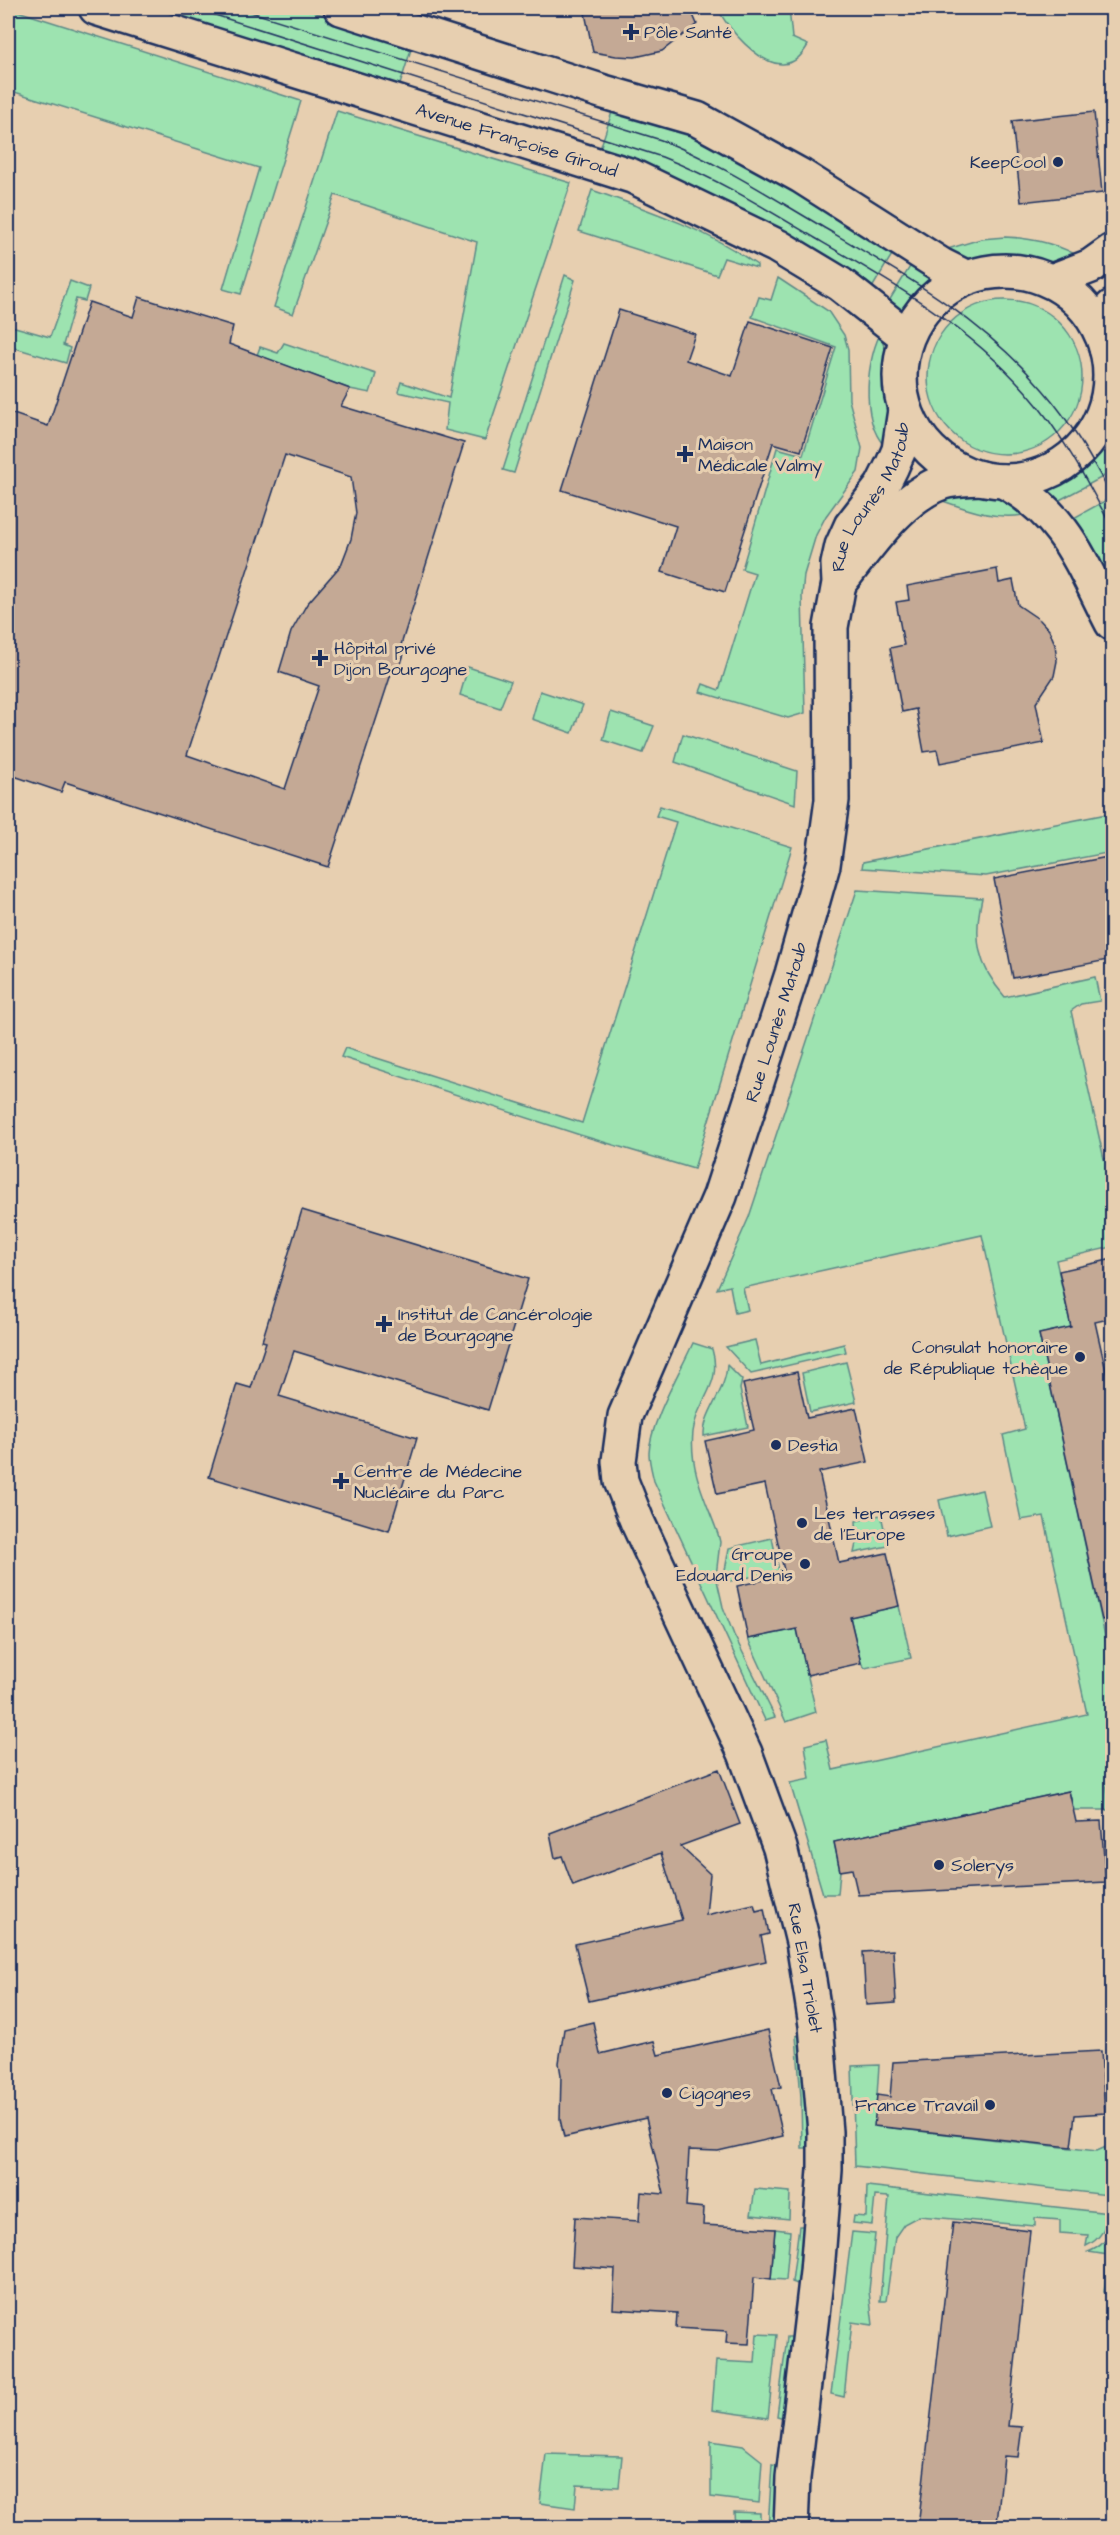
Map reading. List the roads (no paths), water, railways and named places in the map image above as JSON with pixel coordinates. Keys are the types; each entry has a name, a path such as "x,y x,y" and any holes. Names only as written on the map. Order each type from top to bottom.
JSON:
{"street":[{"name":"Avenue Françoise Giroud","path":"96,8 632,176 777,246 840,284 906,336"},
{"path":"341,8 604,92 698,119 801,176 941,265 963,276"},
{"path":"1052,281 1091,266 1113,251"},
{"path":"996,270 1018,271 1052,281 1082,304 1101,332 1110,363 1109,395 1106,405 1099,425 1082,449 1058,467 1031,478 992,479 964,474 935,457 914,431 901,401 899,368 906,336 920,311 940,292 963,276 996,270"},
{"path":"1106,348 1113,307"},
{"path":"1106,405 1106,425 1113,445"},
{"name":"Rue Lounès Matoub","path":"621,1441 625,1416 637,1386 720,1196 792,974 823,865 834,768 831,627 839,583 838,564 842,546 851,526 882,486 899,450 905,410"},
{"path":"992,479 1024,492 1055,519 1072,545 1113,623"},
{"name":"Rue Lounès Matoub","path":"839,583 867,546 927,489 945,481 992,479"},
{"name":"Rue Elsa Triolet","path":"621,1441 621,1481 650,1549 745,1753 769,1815 788,1879 803,1942 816,2025 825,2132 825,2170 817,2272 793,2478 791,2528"}],"tram line":[{"path":"193,8 662,157 702,174 759,205 872,271 928,307 980,347 1027,393 1052,425 1074,458 1112,528"},
{"path":"238,8 661,140 703,158 743,180 881,261 939,299 994,341 1019,364 1063,415 1089,455 1112,497"}],"place":[{"name":"Pôle Santé","path":"631,32"},
{"name":"KeepCool","path":"1058,162"},
{"name":"Maison Médicale Valmy","path":"685,454"},
{"name":"Hôpital privé Dijon Bourgogne","path":"320,658"},
{"name":"Institut de Cancérologie de Bourgogne","path":"384,1324"},
{"name":"Consulat honoraire de République tchèque","path":"1080,1357"},
{"name":"Destia","path":"776,1445"},
{"name":"Centre de Médecine Nucléaire du Parc","path":"341,1481"},
{"name":"Les terrasses de l'Europe","path":"802,1523"},
{"name":"Groupe Edouard Denis","path":"805,1564"},
{"name":"Solerys","path":"939,1865"},
{"name":"Cigognes","path":"667,2093"},
{"name":"France Travail","path":"990,2105"}]}
